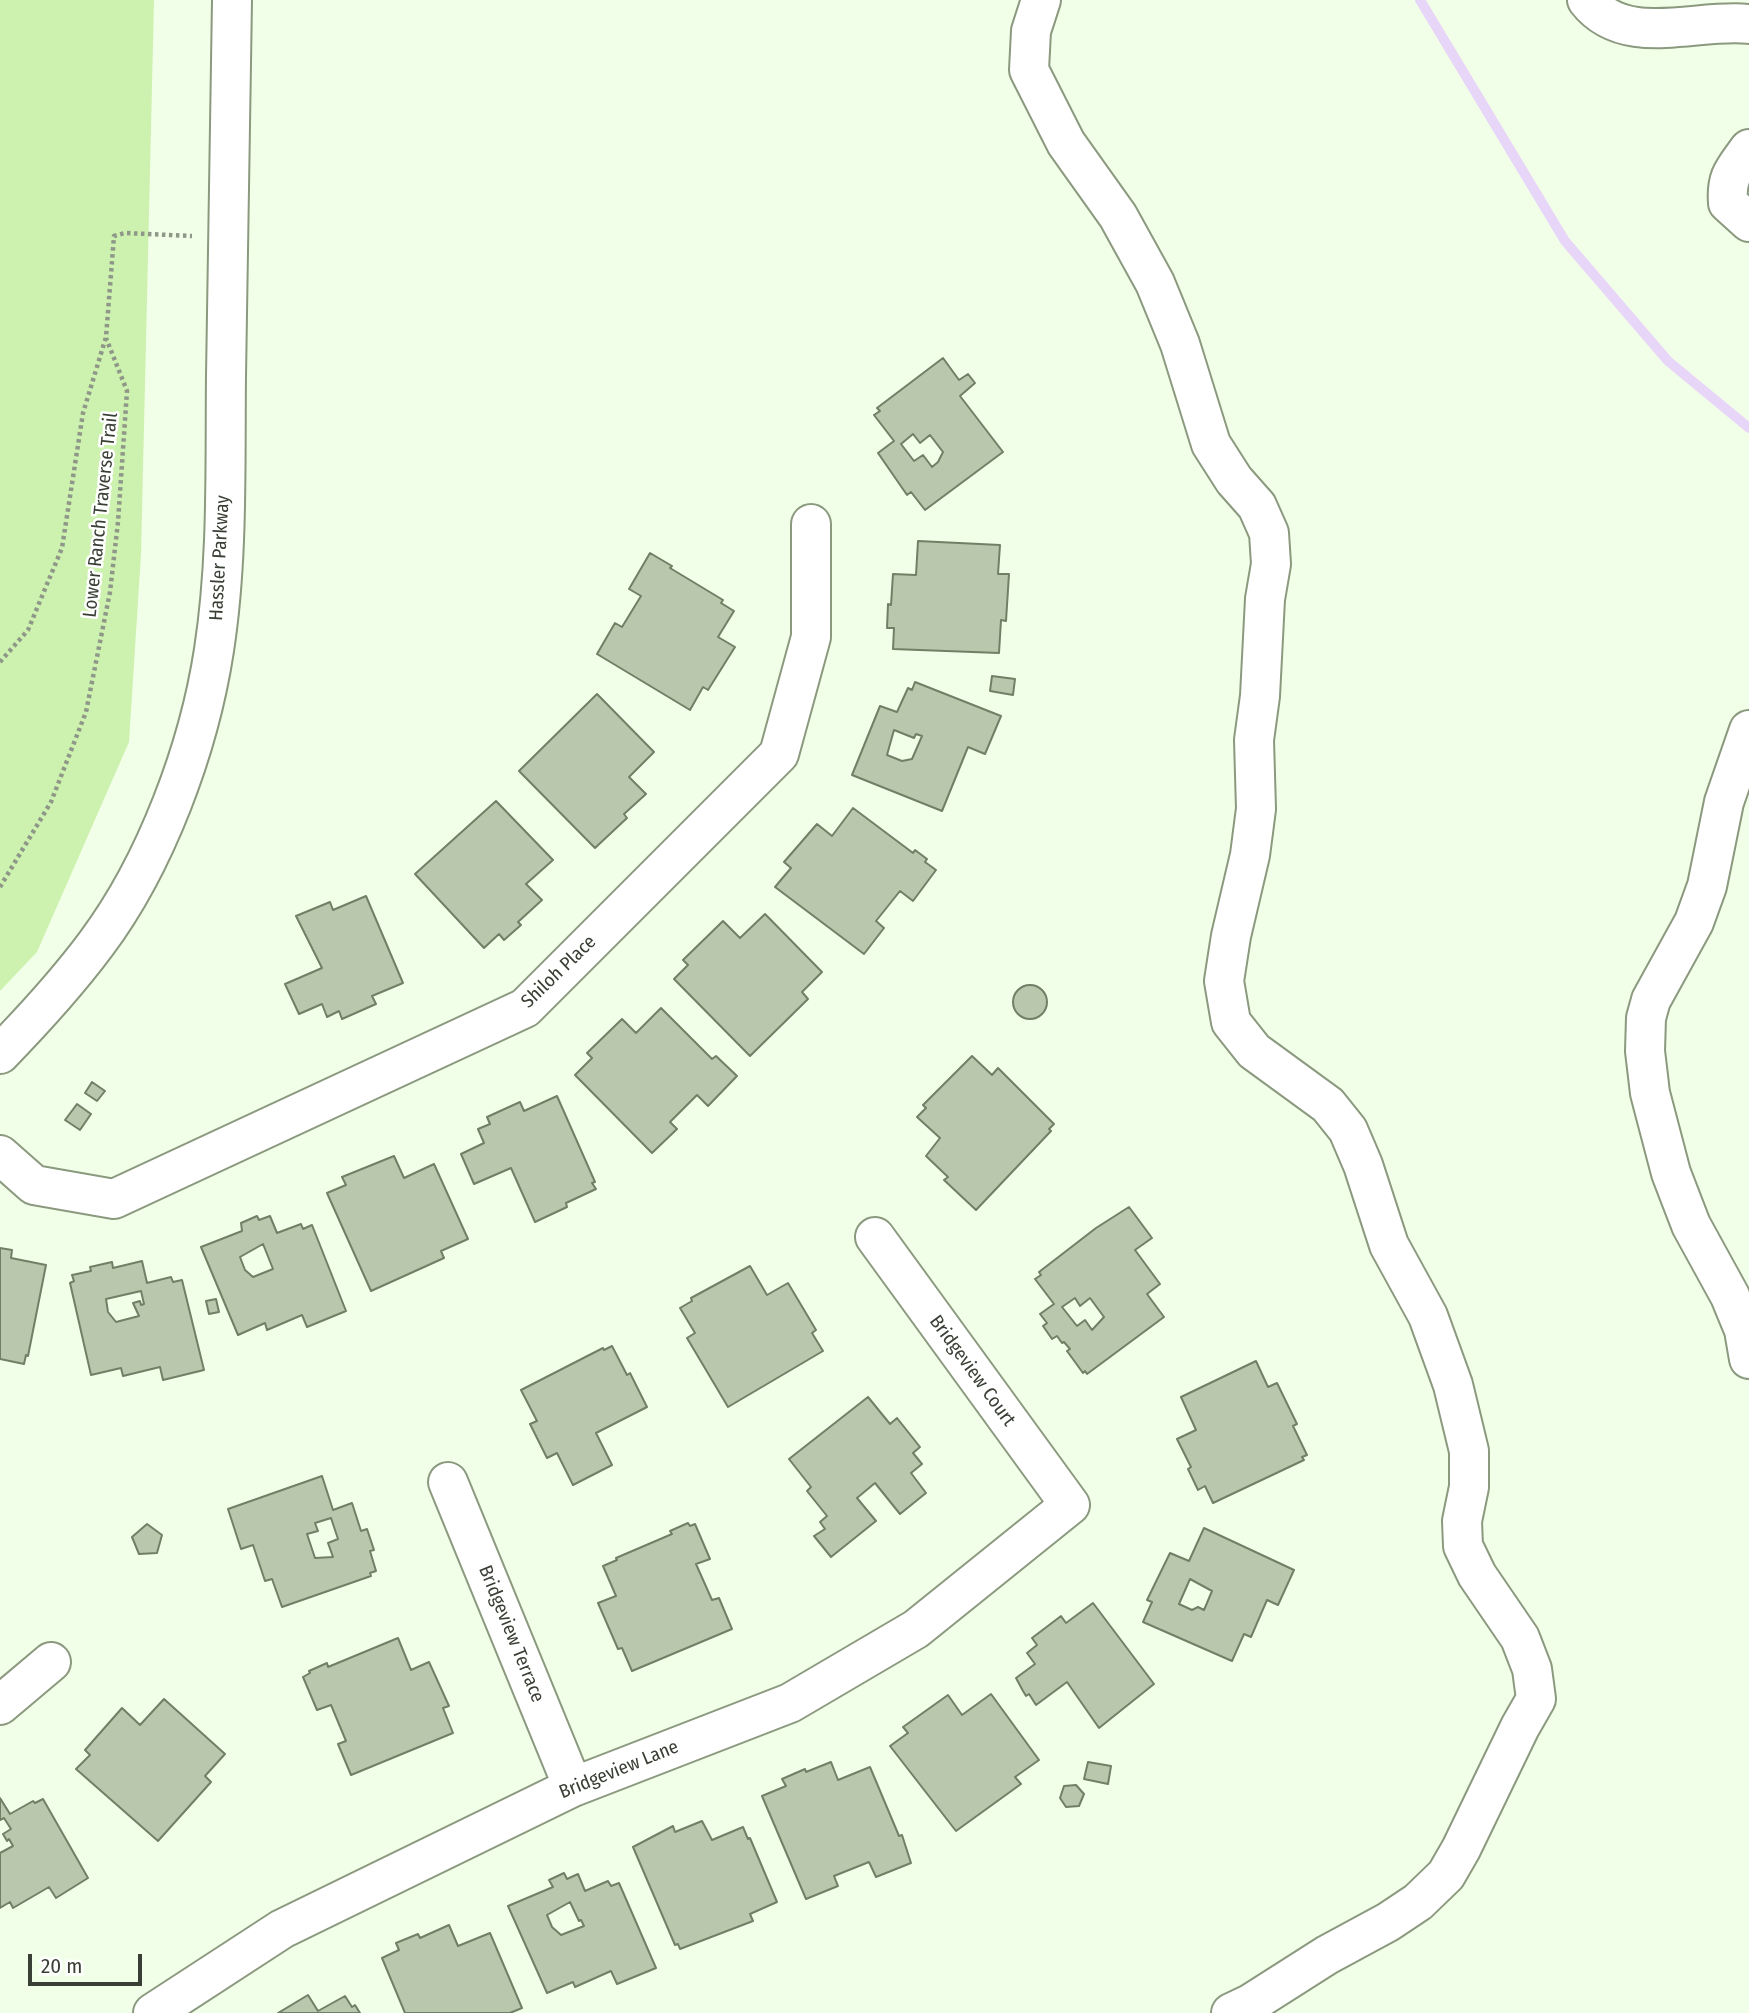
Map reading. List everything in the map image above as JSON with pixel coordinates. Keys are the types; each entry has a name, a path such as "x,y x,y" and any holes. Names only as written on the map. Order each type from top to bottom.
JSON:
{"street":[{"name":"Hassler Parkway","path":"0,1054 41,1012 97,943 142,870 174,797 201,719 214,649 224,542 232,0"},
{"path":"1041,0 1031,31 1029,70 1066,143 1118,216 1155,283 1180,344 1211,444 1234,480 1257,506 1269,533 1271,564 1265,599 1260,696 1254,740 1256,809 1250,855 1231,936 1224,981 1231,1022 1254,1051 1328,1105 1349,1130 1389,1245 1428,1316 1453,1385 1469,1451 1469,1487 1462,1521 1463,1546 1477,1575 1520,1638 1532,1670 1536,1699 1446,1875 1418,1902 1388,1922 1231,2013"},
{"path":"1587,0 1601,14 1615,22 1650,29 1733,22 1749,24"},
{"path":"1749,149 1726,185 1728,203 1749,222"},
{"name":"Shiloh Place","path":"0,1155 34,1185 114,1199 525,1008 779,754 811,638 811,524"},
{"path":"1749,730 1724,802 1707,886 1695,922 1651,1000 1646,1018 1645,1051 1650,1093 1671,1172 1691,1225 1730,1296 1744,1330 1749,1359"},
{"name":"Bridgeview Court","path":"875,1237 1070,1505"},
{"name":"Bridgeview Terrace","path":"448,1482 573,1787"},
{"name":"Bridgeview Lane","path":"153,2013 282,1929 573,1787 790,1703 916,1629 1070,1505"},
{"path":"0,1705 51,1662"}],"path":[{"path":"0,662 28,630 62,548 83,413 106,337 114,236 125,233 228,238"},
{"name":"Lower Ranch Traverse Trail","path":"0,887 51,802 86,712 110,592 128,391 106,337"}],"green space":[{"path":"0,0 154,0 141,554 129,742 37,952 0,991"}],"building":[{"path":"943,358 959,380 968,374 975,383 960,396 1003,452 925,510 911,492 907,495 878,453 894,441 874,415 880,411 877,408","holes":["913,434 920,443 930,435 943,452 932,467 923,455 914,461 901,444"]},
{"path":"918,541 1000,545 998,574 1009,574 1006,621 1001,620 999,653 893,649 894,628 887,628 893,574 916,575"},
{"path":"650,553 723,600 721,603 734,611 718,637 735,647 708,690 703,687 690,710 597,654 615,623 622,627 641,596 629,589"},
{"path":"992,676 1015,679 1013,695 990,691"},
{"path":"915,682 1001,716 985,754 968,747 942,811 852,775 880,706 897,712 908,688 912,690","holes":["894,730 914,738 916,734 922,736 912,759 902,761 887,755"]},
{"path":"597,694 654,752 629,777 646,794 624,814 627,818 595,848 519,771"},
{"path":"496,801 553,860 526,884 542,900 518,922 521,925 504,940 499,934 484,948 415,874"},
{"path":"853,808 913,853 915,850 936,870 913,901 900,891 876,921 884,928 864,954 775,887 791,868 784,862 817,824 832,836"},
{"path":"366,896 403,983 372,996 376,1004 342,1019 339,1011 327,1017 322,1004 299,1014 285,984 322,968 296,916 330,902 333,910"},
{"path":"765,914 822,972 802,992 808,999 750,1056 674,979 688,965 683,960 723,921 740,938"},
{"path":"1030,985 1042,990 1047,1002 1042,1014 1030,1019 1018,1014 1013,1002 1018,990"},
{"path":"661,1008 712,1059 716,1056 737,1076 708,1106 697,1095 670,1122 677,1129 652,1153 575,1075 592,1058 587,1053 622,1019 636,1033"},
{"path":"972,1056 992,1075 998,1068 1054,1124 1049,1129 1051,1131 976,1210 944,1180 948,1177 926,1156 940,1138 917,1117 926,1108 923,1105"},
{"path":"92,1082 105,1091 97,1101 85,1093"},
{"path":"557,1096 596,1189 535,1222 511,1168 474,1184 461,1154 484,1143 478,1129 490,1124 487,1117 520,1102 524,1111"},
{"path":"77,1104 91,1114 80,1130 65,1120"},
{"path":"394,1156 404,1178 434,1164 468,1239 441,1251 444,1258 371,1291 327,1193 346,1185 342,1177"},
{"path":"1129,1207 1152,1238 1135,1250 1160,1284 1147,1294 1164,1317 1087,1374 1085,1371 1083,1373 1067,1351 1070,1349 1064,1342 1057,1336 1052,1339 1043,1326 1047,1323 1040,1314 1054,1304 1035,1279 1041,1275 1039,1272 1096,1228","holes":["1075,1298 1080,1306 1090,1298 1104,1317 1092,1330 1085,1320 1077,1326 1062,1307"]},
{"path":"257,1216 259,1220 270,1216 277,1233 301,1224 303,1229 312,1225 346,1311 307,1327 302,1315 267,1330 265,1323 238,1335 201,1247 242,1231 241,1223","holes":["263,1244 273,1269 253,1277 245,1270 240,1257"]},
{"path":"0,1248 12,1250 11,1258 46,1265 28,1356 26,1355 24,1364 0,1359"},
{"path":"142,1261 147,1283 171,1277 173,1282 182,1280 204,1370 163,1380 160,1367 123,1376 121,1368 91,1375 70,1283 74,1281 72,1275 91,1271 90,1267 112,1262 113,1268","holes":["141,1291 144,1304 141,1305 140,1301 133,1303 139,1316 116,1322 108,1312 106,1299"]},
{"path":"750,1266 767,1295 788,1283 816,1330 812,1333 823,1351 728,1407 687,1338 695,1333 680,1308 692,1301 691,1298"},
{"path":"216,1299 219,1312 209,1314 206,1301"},
{"path":"612,1346 627,1375 630,1373 647,1407 596,1433 612,1465 573,1485 557,1453 547,1458 530,1424 537,1421 521,1390 603,1348 604,1350"},
{"path":"1256,1361 1268,1387 1277,1383 1297,1424 1293,1426 1307,1455 1302,1457 1304,1460 1213,1503 1205,1486 1198,1490 1188,1469 1191,1467 1177,1439 1196,1430 1181,1397"},
{"path":"868,1397 890,1424 897,1418 920,1447 913,1453 922,1464 911,1473 926,1493 900,1514 875,1483 857,1498 876,1521 831,1557 814,1536 825,1529 820,1522 827,1516 807,1491 811,1487 789,1459"},
{"path":"322,1476 333,1510 352,1503 361,1531 367,1529 374,1550 370,1551 376,1571 370,1573 371,1576 282,1607 272,1579 265,1581 253,1545 241,1549 228,1509","holes":["331,1518 338,1539 328,1543 333,1557 315,1558 307,1534 318,1531 315,1523"]},
{"path":"688,1523 690,1526 695,1524 710,1559 696,1564 712,1600 719,1598 732,1629 632,1671 622,1648 618,1649 598,1603 616,1596 603,1566 672,1534 670,1531"},
{"path":"147,1524 162,1535 157,1553 139,1554 132,1537"},
{"path":"1204,1528 1294,1570 1278,1605 1267,1600 1251,1637 1244,1634 1232,1661 1143,1622 1152,1602 1147,1600 1170,1553 1189,1561","holes":["1190,1579 1212,1591 1204,1610 1198,1607 1192,1610 1179,1604"]},
{"path":"1093,1603 1154,1684 1099,1728 1067,1682 1036,1705 1029,1694 1026,1696 1016,1678 1035,1664 1027,1653 1037,1645 1032,1638 1061,1616 1066,1623"},
{"path":"398,1638 411,1670 429,1662 449,1706 443,1708 453,1733 351,1775 338,1744 346,1741 331,1705 317,1710 303,1677 310,1673 309,1671 327,1663 328,1667"},
{"path":"991,1694 1039,1760 1015,1777 1021,1784 956,1831 890,1746 908,1733 903,1727 948,1695 962,1715"},
{"path":"164,1699 225,1754 205,1776 211,1782 158,1841 76,1769 90,1755 85,1750 122,1708 140,1725"},
{"path":"831,1762 838,1780 870,1767 899,1836 902,1835 911,1863 876,1877 869,1862 834,1876 838,1886 806,1899 762,1796 786,1786 782,1779"},
{"path":"1088,1762 1111,1766 1108,1784 1084,1779"},
{"path":"1076,1785 1084,1794 1079,1806 1066,1807 1060,1798 1064,1786"},
{"path":"0,1798 10,1814 33,1801 35,1803 43,1799 88,1878 56,1898 49,1887 13,1908 10,1902 0,1908 0,1853 13,1846 3,1834 11,1829 4,1818 0,1820"},
{"path":"702,1821 712,1840 743,1827 777,1902 750,1914 753,1921 680,1949 678,1944 675,1945 633,1847 673,1826 675,1832"},
{"path":"564,1873 567,1879 578,1874 585,1891 608,1881 611,1886 619,1883 656,1968 617,1984 611,1971 575,1987 573,1982 547,1993 508,1906 553,1887 549,1880","holes":["570,1902 579,1921 581,1920 584,1926 561,1935 552,1927 547,1915"]},
{"path":"449,1925 458,1946 490,1933 522,2008 510,2013 405,2013 382,1958 399,1950 396,1943 418,1934 420,1938"},
{"path":"308,1995 318,2011 345,1996 360,2013 278,2013"}],"waterway":[{"path":"1420,0 1565,241 1668,361 1749,428"}]}
